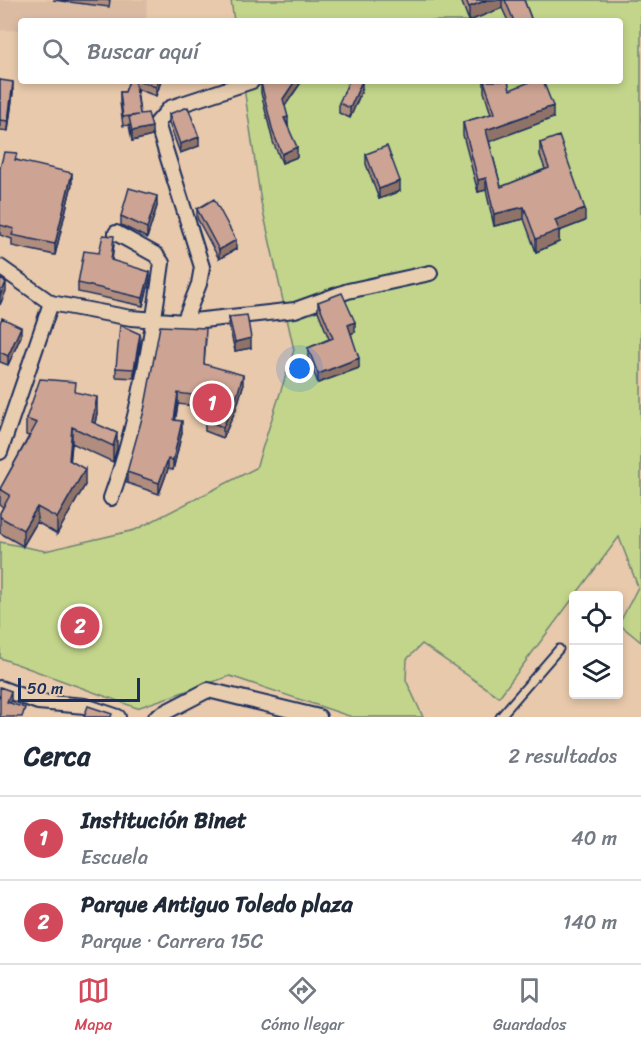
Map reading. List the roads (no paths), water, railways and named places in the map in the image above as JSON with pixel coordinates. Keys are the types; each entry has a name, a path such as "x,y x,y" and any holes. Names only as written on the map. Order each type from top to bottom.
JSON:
{"street":[{"path":"184,322 199,284 202,267 157,123 170,108 243,84"},
{"path":"111,498 137,407 162,263 160,259 116,233"},
{"path":"0,267 51,303 153,321 184,322 295,310 348,291 430,273"},
{"path":"0,452 51,303"},
{"path":"0,688 38,702 85,706 118,717"},
{"path":"156,717 208,690 319,717"}],"lane":[{"path":"500,717 559,649"}],"place":[{"name":"Institución Binet","path":"212,403"},
{"name":"Parque Antiguo Toledo plaza","path":"80,626"}]}
